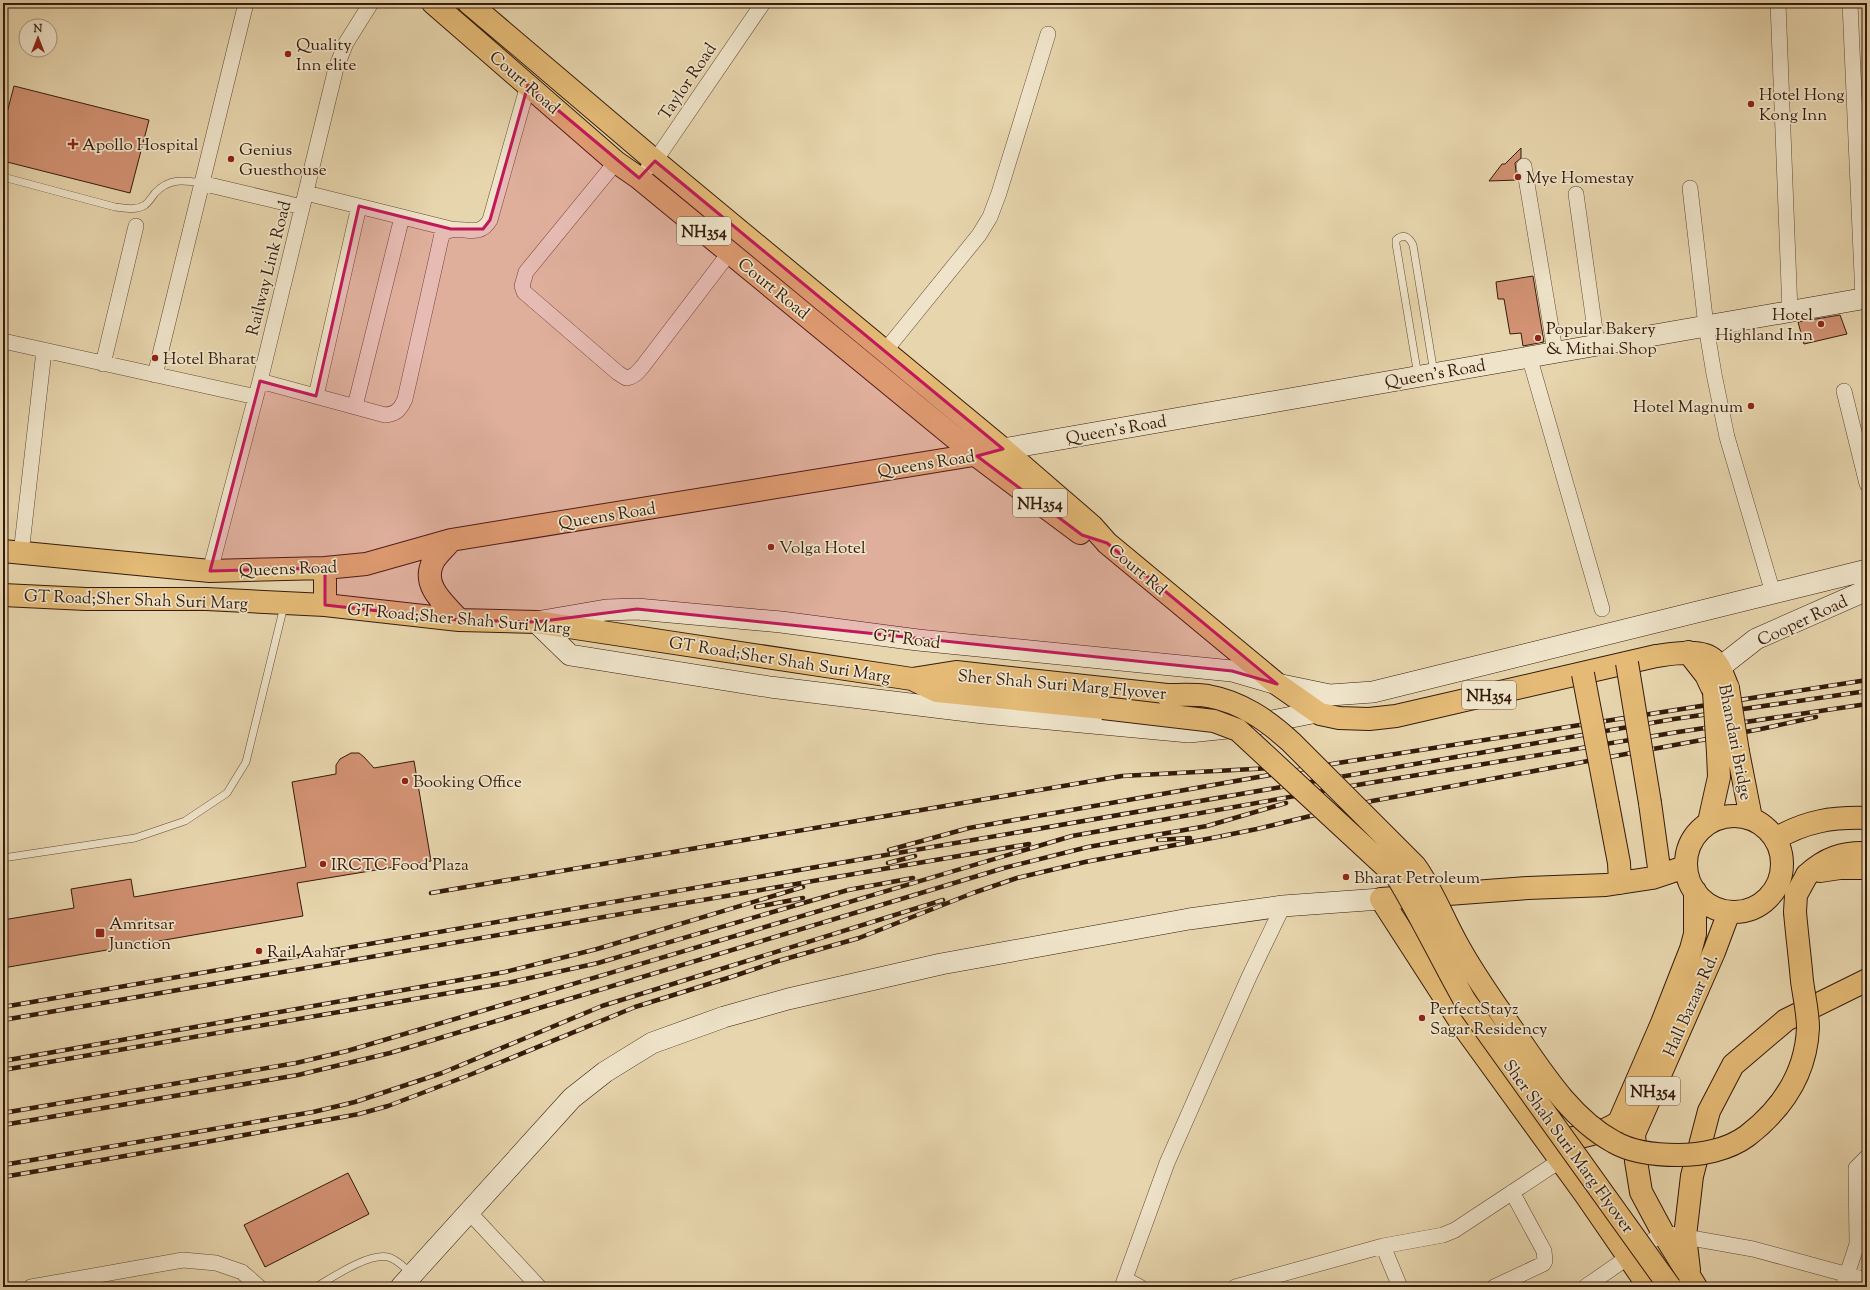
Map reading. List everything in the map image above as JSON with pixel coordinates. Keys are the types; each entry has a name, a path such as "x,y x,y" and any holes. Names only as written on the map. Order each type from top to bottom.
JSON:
{"main road":[{"name":"Court Road","path":"433,3 616,162 640,178 977,456 1082,535 1107,543"},
{"name":"Court Road","path":"469,3 655,160 1003,449"},
{"name":"Queen's Road","path":"1003,449 1555,351 1865,298"},
{"name":"Queens Road","path":"210,571 325,568 366,564 451,540 977,456 1003,449"},
{"name":"Court Rd","path":"1003,449 1092,526 1107,543 1276,684"},
{"path":"451,540 433,562 429,577 436,594 459,620"},
{"name":"GT Road;Sher Shah Suri Marg","path":"12,553 210,571"},
{"path":"325,568 325,605"},
{"name":"GT Road","path":"536,622 606,610 637,608 782,622 918,640 1232,670 1276,684 1330,695 1374,692 1867,570"},
{"name":"Cooper Road","path":"1719,668 1756,639 1867,590"},
{"name":"GT Road;Sher Shah Suri Marg","path":"3,595 86,599 206,599 325,605 459,620 536,622 912,679"},
{"path":"536,622 570,654 770,687 984,713 1188,732 1247,726 1319,713"},
{"name":"NH354","path":"1276,684 1319,713 1340,718 1369,718 1396,716 1656,656 1688,652 1709,657 1714,660 1719,668"},
{"name":"Bhandari Bridge","path":"1688,652 1706,675 1721,690"},
{"path":"1628,663 1660,875"},
{"name":"Bhandari Bridge","path":"1719,668 1728,753 1751,818"},
{"name":"Sher Shah Suri Marg Flyover","path":"912,679 956,672 1167,694 1207,696 1242,706 1272,725 1291,742 1415,866 1426,881 1459,948 1482,985 1556,1090 1575,1112 1592,1127 1614,1142 1635,1151 1658,1155 1690,1155 1720,1149 1744,1138 1766,1121 1786,1098 1799,1073 1805,1050 1808,1028 1795,912 1796,896 1807,874 1840,868 1867,858"},
{"path":"1583,674 1619,863 1620,883"},
{"name":"Sher Shah Suri Marg Flyover","path":"912,679 937,691 1214,721 1238,730 1398,878 1414,904 1442,960 1465,1000 1670,1287"},
{"name":"Bhandari Bridge","path":"1709,822 1719,777 1728,753"},
{"path":"1737,814 1751,818 1768,829 1775,839 1783,864 1778,884 1773,893 1761,904 1745,911 1729,912 1714,908 1701,899 1695,891 1685,867 1689,846 1698,831 1709,822 1737,814"},
{"path":"1775,839 1794,829 1830,818 1867,818"},
{"path":"1814,823 1867,828"},
{"path":"407,1281 572,1098 605,1072 652,1043 724,1017 788,999 941,964 1189,919 1283,906 1620,883 1660,875 1685,867"},
{"name":"Hall Bazaar Rd.","path":"1548,1142 1599,1133 1620,1122 1662,1023 1691,949 1695,934 1695,891"},
{"path":"1381,899 1463,1026 1561,1160 1649,1287"},
{"name":"Hall Bazaar Rd.","path":"1663,1233 1641,1192 1636,1161 1634,1134 1714,952 1729,912"},
{"path":"1693,1284 1685,1236 1692,1176 1709,1110 1733,1065 1786,1020 1867,980"},
{"name":"NH354","path":"1663,1233 1693,1284"}],"street":[{"path":"155,375 246,3"},
{"name":"Railway Link Road","path":"210,571 256,397 336,68 346,43 371,3"},
{"name":"Taylor Road","path":"640,178 655,160 763,3"},
{"path":"1778,3 1790,312"},
{"path":"1850,3 1865,298"},
{"path":"885,351 979,235 990,216 1017,140 1048,34"},
{"path":"306,192 451,229 476,231 483,229 490,220 528,85"},
{"path":"616,162 526,272 522,286 524,292 618,372 626,378 636,375 730,252"},
{"path":"1524,166 1555,351"},
{"path":"202,183 302,207"},
{"path":"1690,188 1706,326 1714,374 1727,437 1773,593"},
{"path":"1576,194 1597,344"},
{"path":"316,396 359,206"},
{"path":"355,406 402,217"},
{"path":"103,364 136,226"},
{"path":"260,380 385,415 393,414 401,407 405,399 440,239 442,234 451,229"},
{"path":"3,342 256,397"},
{"path":"12,553 44,351"},
{"path":"1529,356 1602,609"},
{"path":"1844,391 1867,484"},
{"path":"1140,1287 1124,1283 1167,1163 1249,977 1283,906"},
{"path":"1845,1280 1864,1245 1856,1168 1867,1157"},
{"path":"1235,1287 1383,1246 1443,1235 1455,1230 1561,1160"},
{"path":"1494,1287 1543,1264 1545,1261 1544,1250 1512,1192"},
{"path":"469,1212 538,1287"},
{"path":"1585,1287 1663,1233 1753,1249 1845,1280 1867,1280"},
{"path":"1383,1246 1400,1287"},
{"path":"31,1287 183,1260 216,1263 242,1272 259,1287"}],"lane":[{"path":"3,177 115,207 132,209 146,205 156,192 168,184 182,180 202,183"},
{"path":"1400,236 1405,236 1410,240 1413,246 1426,374 1396,244 1396,240 1400,236"},
{"path":"3,858 134,838 185,821 227,794 246,762 284,604"},
{"path":"316,1287 354,1266 379,1256 390,1257 407,1281"}],"highlighted area":[{"path":"528,85 639,178 655,161 1003,449 977,456 1082,535 1107,543 1277,684 1232,671 637,609 536,622 459,620 325,605 325,568 210,571 260,381 316,396 359,206 451,229 483,229 490,220"}],"building":[{"name":"Apollo Hospital","path":"14,86 149,120 130,193 3,161 3,128"},
{"path":"1521,148 1521,158 1515,163 1517,180 1489,181 1502,164 1505,164"},
{"path":"1533,276 1544,342 1523,346 1521,333 1510,334 1504,299 1498,299 1496,282"},
{"name":"Hotel Highland Inn","path":"1840,315 1847,334 1804,344 1798,322"},
{"path":"351,753 359,753 374,768 414,761 431,861 297,883 303,916 3,968 3,920 74,908 71,889 131,879 134,897 306,867 292,782 336,774 336,765 340,759"},
{"path":"348,1173 369,1214 265,1267 244,1225"}],"railway":[{"path":"889,850 969,828 1338,763 1867,680"},
{"path":"1468,755 1674,719 1867,691"},
{"path":"3,1113 296,1063 347,1051 1072,836 1357,785 1678,732 1867,704"},
{"path":"1222,836 1372,801 1761,729 1816,717"},
{"path":"3,1007 1473,754"},
{"path":"431,893 1122,776 1289,767"},
{"path":"3,1125 298,1075 390,1053 1004,868 1088,847 1207,826 1286,803"},
{"path":"3,1177 359,1114 388,1106 472,1074 635,1007 778,961 859,938 973,893 1017,878 1085,862 1228,835"},
{"path":"1158,840 1190,838"},
{"path":"3,1020 1029,844"},
{"path":"888,863 915,856"},
{"path":"3,1070 507,983 598,963 848,890 913,878"},
{"path":"3,1061 505,972 597,949 803,887"},
{"path":"756,907 803,898"},
{"path":"3,1165 313,1112 355,1102 442,1073 602,1006 943,900"}],"place":[{"name":"Quality Inn elite","path":"288,54"},
{"name":"Hotel Hong Kong Inn","path":"1751,104"},
{"name":"Apollo Hospital","path":"73,144"},
{"name":"Genius Guesthouse","path":"231,159"},
{"name":"Mye Homestay","path":"1518,177"},
{"name":"Hotel Highland Inn","path":"1821,324"},
{"name":"Popular Bakery & Mithai Shop","path":"1538,338"},
{"name":"Hotel Bharat","path":"155,358"},
{"name":"Hotel Magnum","path":"1751,406"},
{"name":"Volga Hotel","path":"771,547"},
{"name":"Booking Office","path":"405,781"},
{"name":"IRCTC Food Plaza","path":"323,864"},
{"name":"Bharat Petroleum","path":"1346,877"},
{"name":"Amritsar Junction","path":"100,933"},
{"name":"Rail Aahar","path":"259,951"},
{"name":"PerfectStayz Sagar Residency","path":"1422,1018"}]}
